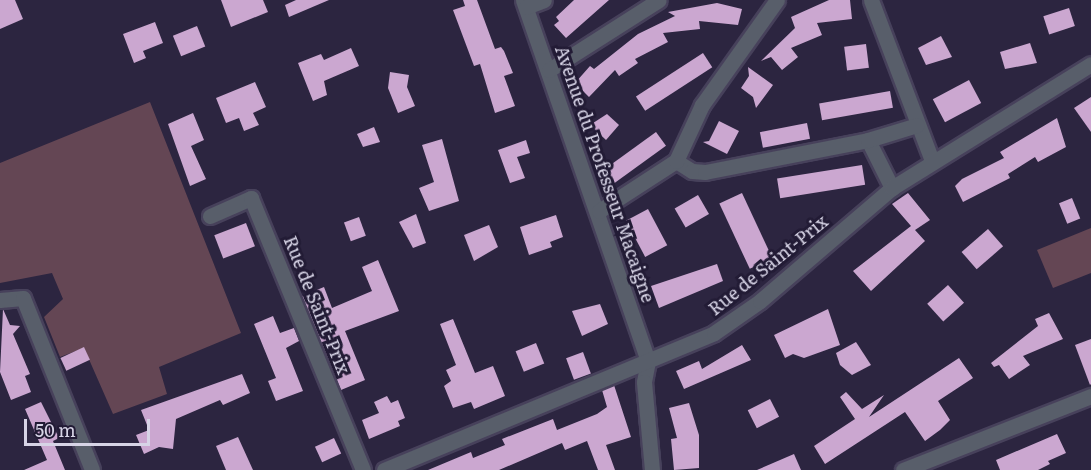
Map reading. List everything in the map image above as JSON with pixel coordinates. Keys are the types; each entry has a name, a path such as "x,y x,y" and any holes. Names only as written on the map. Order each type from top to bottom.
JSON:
{"street":[{"path":"525,3 544,0"},
{"path":"549,70 659,0"},
{"path":"599,211 676,161 702,105 777,0"},
{"path":"871,0 932,161"},
{"name":"Avenue du Professeur Macaigne","path":"525,3 599,211 648,361"},
{"name":"Rue de Saint-Prix","path":"384,470 714,333 760,301 892,188 1087,66"},
{"path":"676,161 692,171 705,172 868,140 917,125"},
{"path":"868,140 892,188"},
{"name":"Rue de Saint-Prix","path":"210,216 251,198 363,470"},
{"path":"0,300 23,298 92,470"},
{"path":"648,361 645,382 652,470"},
{"path":"903,470 1091,396"}],"shaded area":[{"path":"150,102 241,333 159,367 167,394 113,414 84,348 60,357 44,317 63,299 52,273 0,283 0,163"},
{"path":"1091,228 1091,273 1053,288 1037,250"}],"building":[{"path":"0,0 15,0 23,19 0,29"},
{"path":"221,0 263,0 268,12 231,27"},
{"path":"296,0 329,0 289,17 285,5"},
{"path":"463,0 477,0 495,49 501,47 504,51 513,73 504,76 515,106 495,113 480,64 474,66 453,10 465,6"},
{"path":"574,0 609,0 566,38 554,25 559,21 556,17"},
{"path":"829,0 850,0 852,19 817,23 822,35 791,48 798,57 782,70 771,57 761,61 795,28 791,17"},
{"path":"717,3 742,9 738,25 699,21 700,29 663,33 668,42 635,59 638,63 619,76 615,70 589,97 575,83 590,66 594,69 638,34 675,16 668,12"},
{"path":"1069,8 1075,26 1049,34 1043,16"},
{"path":"155,22 163,43 143,51 146,58 134,63 123,34"},
{"path":"197,26 205,46 181,56 173,36"},
{"path":"941,36 952,57 926,65 918,48"},
{"path":"1030,43 1037,63 1005,69 1000,52"},
{"path":"866,44 869,68 847,71 844,47"},
{"path":"351,48 359,66 324,81 327,95 313,101 298,63 321,54 324,60"},
{"path":"703,53 712,67 645,111 636,97"},
{"path":"748,67 773,85 756,108 753,97 741,88 749,76"},
{"path":"390,72 409,75 407,87 415,106 398,113 388,88"},
{"path":"969,80 981,103 945,122 933,99"},
{"path":"255,82 266,107 253,113 259,125 244,131 239,118 226,123 216,98"},
{"path":"890,91 893,108 822,120 819,104"},
{"path":"1091,97 1091,132 1074,108"},
{"path":"193,113 204,140 191,146 206,179 190,186 168,124"},
{"path":"607,114 619,125 606,140 590,125"},
{"path":"1057,118 1066,147 1038,162 1035,157 1008,174 1010,178 963,202 955,186 962,179 1004,158 1000,152"},
{"path":"719,121 739,131 727,154 703,142 709,141"},
{"path":"807,123 810,139 763,148 760,132"},
{"path":"374,127 380,142 363,147 357,134"},
{"path":"656,132 666,146 614,183 604,170"},
{"path":"442,139 459,201 429,211 419,188 434,182 422,145"},
{"path":"526,140 530,153 517,157 525,178 510,183 498,150"},
{"path":"862,165 865,185 780,198 777,178"},
{"path":"742,193 772,258 750,269 719,204"},
{"path":"908,193 930,220 915,230 925,241 871,291 853,271 911,226 892,204"},
{"path":"698,195 709,214 686,228 675,208"},
{"path":"1072,198 1080,218 1067,224 1059,203"},
{"path":"648,209 667,245 645,257 626,221"},
{"path":"416,214 426,243 413,248 399,222"},
{"path":"556,215 563,237 550,242 552,247 529,255 520,227"},
{"path":"359,217 366,236 351,241 344,222"},
{"path":"246,223 255,246 223,259 214,235"},
{"path":"489,225 498,247 474,261 464,235"},
{"path":"988,229 1003,246 977,269 962,252"},
{"path":"378,260 399,311 345,331 365,380 341,390 302,296 324,287 332,308 372,291 362,267"},
{"path":"717,264 723,281 659,308 651,286"},
{"path":"948,285 964,303 943,322 927,304"},
{"path":"600,304 608,324 582,336 572,311"},
{"path":"3,309 10,325 20,326 13,334 30,374 25,376 31,392 11,400 0,372"},
{"path":"828,309 840,345 804,358 793,354 785,358 774,335"},
{"path":"1049,313 1063,339 1023,356 1030,365 1009,379 999,365 994,367 991,363 1038,326 1035,319"},
{"path":"273,316 280,333 294,328 299,341 286,348 303,391 276,401 268,381 276,378 254,324"},
{"path":"453,319 475,373 493,366 505,396 474,409 471,402 453,408 444,386 451,381 446,370 456,365 440,324"},
{"path":"1091,339 1091,384 1090,385 1075,345"},
{"path":"856,342 871,365 852,375 840,365 836,353"},
{"path":"536,343 544,363 524,372 516,351"},
{"path":"742,345 751,360 684,389 676,371 699,361 702,369"},
{"path":"84,347 90,360 66,371 60,358"},
{"path":"583,352 591,374 574,380 566,358"},
{"path":"959,358 973,378 938,401 950,420 940,430 925,441 905,412 825,464 814,446 855,419 840,397 846,392 862,409 884,395 869,417"},
{"path":"242,374 250,393 223,405 220,400 176,419 173,449 159,447 144,454 136,435 149,430 141,410"},
{"path":"614,385 631,437 606,445 615,470 598,470 587,441 565,450 562,443 499,470 428,470 471,452 473,458 505,445 502,439 553,419 557,430 597,414 607,407 602,390"},
{"path":"387,396 391,403 398,400 405,418 398,421 400,426 369,439 362,420 379,413 374,402"},
{"path":"770,399 779,417 757,428 748,410"},
{"path":"41,402 59,438 53,441 65,470 24,470 47,460 25,409"},
{"path":"689,403 699,435 699,468 674,470 671,439 677,438 669,408"},
{"path":"1057,434 1066,453 1048,461 1050,464 1038,470 1000,470 996,460"},
{"path":"238,437 253,470 226,470 216,446"},
{"path":"334,438 341,453 322,462 315,447"},
{"path":"794,454 801,470 757,470"}]}
